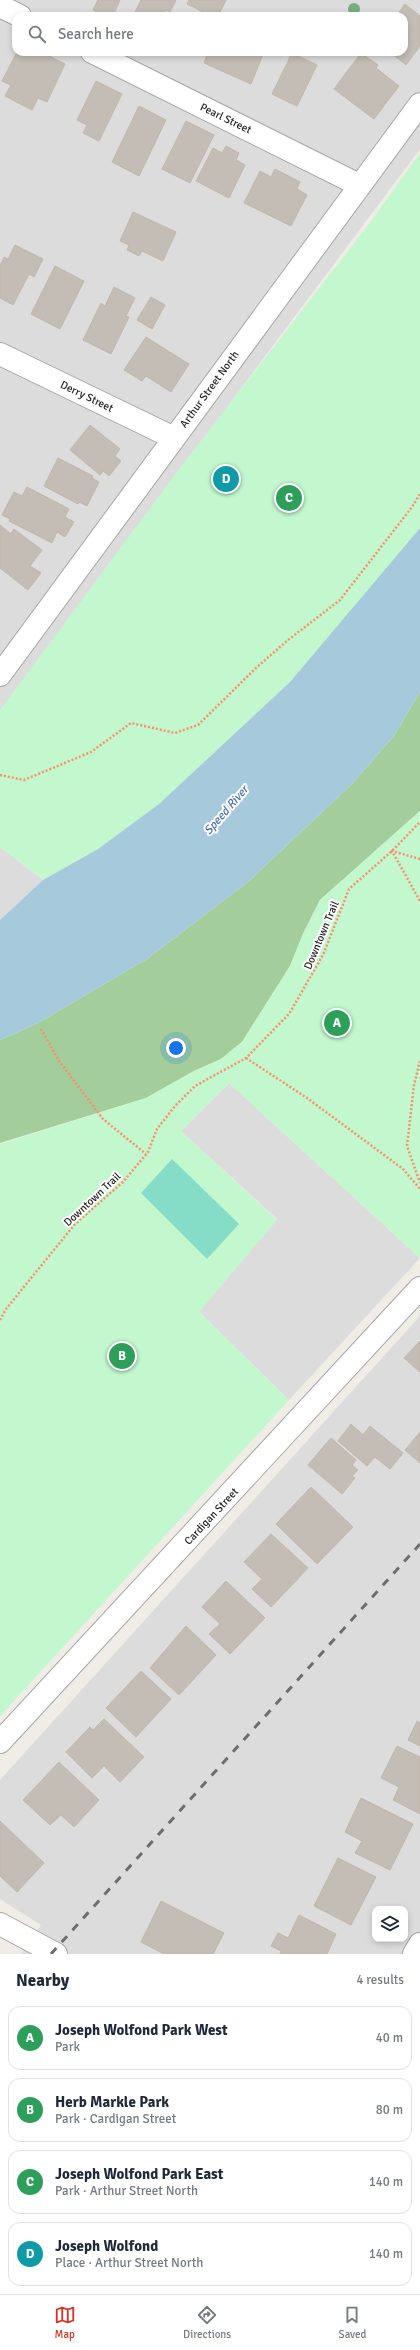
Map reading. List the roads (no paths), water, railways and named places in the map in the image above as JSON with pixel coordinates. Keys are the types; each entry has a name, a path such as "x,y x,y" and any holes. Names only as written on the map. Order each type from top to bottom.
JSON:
{"street":[{"path":"0,6 12,12"},
{"name":"Pearl Street","path":"100,56 359,185"},
{"name":"Arthur Street North","path":"0,675 420,104"},
{"name":"Derry Street","path":"0,354 174,438"},
{"name":"Cardigan Street","path":"0,1742 420,1288"},
{"path":"0,1924 56,1954"},
{"path":"414,1954 420,1944"}],"water":[{"name":"Speed River","path":"420,528 420,692 393,737 352,784 248,882 147,959 38,1023 0,1040 0,920 43,880 98,849 159,804 290,682"}],"railway":[{"path":"51,1954 420,1544"}],"place":[{"name":"Joseph Wolfond","path":"226,479"},
{"name":"Joseph Wolfond Park East","path":"289,498"},
{"name":"Joseph Wolfond Park West","path":"337,1023"},
{"name":"Herb Markle Park","path":"122,1356"}]}
